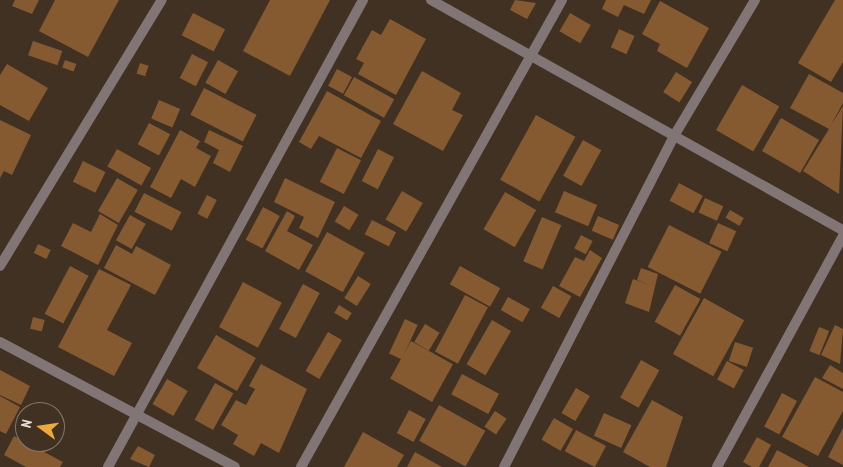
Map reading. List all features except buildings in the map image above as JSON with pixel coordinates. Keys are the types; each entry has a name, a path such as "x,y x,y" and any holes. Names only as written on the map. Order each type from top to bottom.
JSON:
{"street":[{"path":"0,266 162,0"},
{"path":"108,467 363,0"},
{"path":"431,0 532,54 843,230"},
{"path":"301,467 562,0"},
{"path":"504,467 674,136 755,0"},
{"path":"717,467 843,236"},
{"path":"0,342 138,413 235,467"}]}
